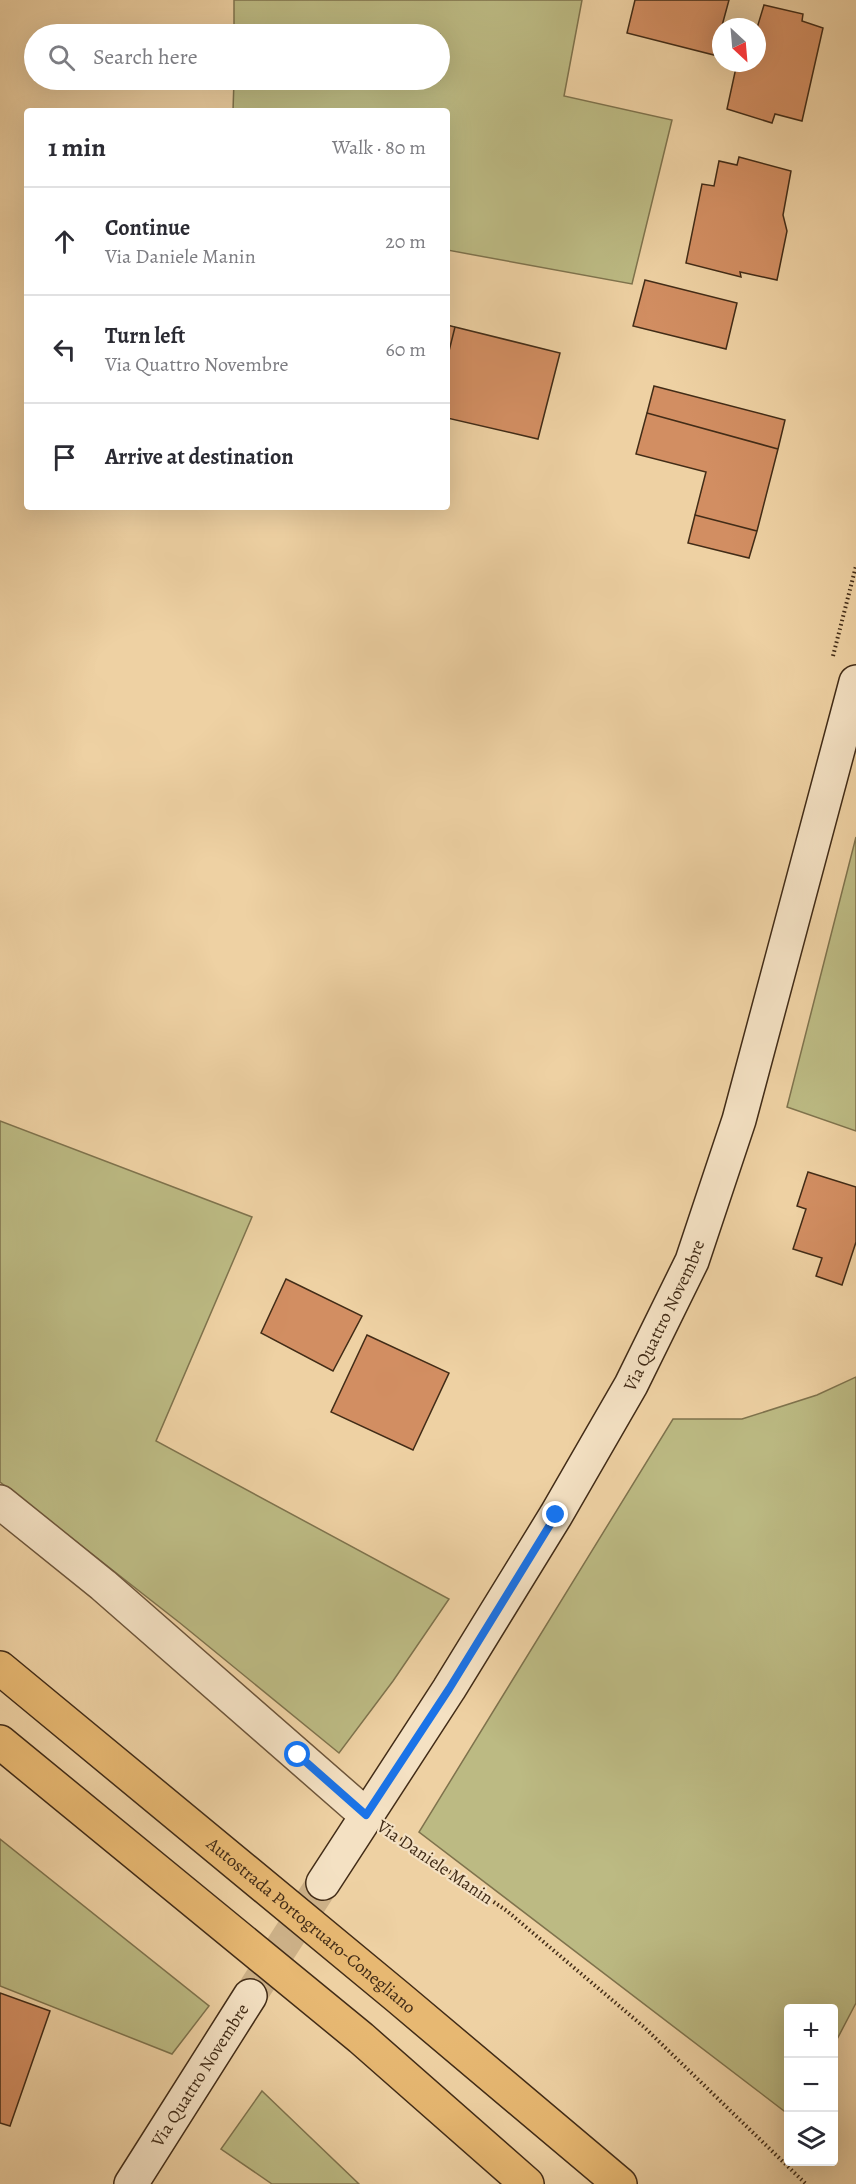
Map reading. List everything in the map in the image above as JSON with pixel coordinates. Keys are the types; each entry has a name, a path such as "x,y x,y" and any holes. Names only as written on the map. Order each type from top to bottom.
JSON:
{"highway":[{"name":"Autostrada Portogruaro-Conegliano","path":"0,1668 620,2184"},
{"path":"0,1742 361,2038 527,2184"}],"main road":[{"name":"Via Quattro Novembre","path":"323,1883 449,1689 556,1515 631,1385 692,1261 739,1120 843,674"},
{"name":"Via Daniele Manin","path":"0,1502 103,1585 366,1815"},
{"name":"Via Quattro Novembre","path":"130,2184 250,1996"}],"path":[{"path":"843,674 856,566"},
{"name":"Via Daniele Manin","path":"366,1815 507,1911 644,2027 806,2184"}],"shaded area":[{"path":"234,0 582,0 564,96 672,120 632,284 450,251 450,108 233,108 234,90 450,90 450,24 234,24"},
{"path":"856,837 856,1131 787,1107"},
{"path":"0,1121 252,1217 156,1441 449,1599 393,1681 339,1753 180,1623 0,1482"},
{"path":"856,1377 856,2003 838,2037 838,2004 784,2004 784,2111 419,1832 673,1419 742,1419 817,1395"},
{"path":"0,1839 209,2006 172,2054 0,1986"},
{"path":"262,2091 359,2184 272,2184 221,2149"}],"building":[{"path":"635,0 729,0 724,18 712,18 712,54 627,33"},
{"path":"764,5 803,14 802,21 823,28 802,121 775,114 772,123 727,109 735,72 766,72 766,18 760,18"},
{"path":"739,157 791,171 783,215 787,231 777,280 740,272 741,277 686,263 702,184 714,186 719,161 737,165"},
{"path":"645,280 737,303 726,349 633,326"},
{"path":"450,326 455,327 450,347"},
{"path":"455,327 560,353 538,439 450,419 450,347"},
{"path":"654,386 785,420 778,449 647,413"},
{"path":"647,413 778,449 757,531 695,515 706,472 636,454"},
{"path":"695,515 757,531 749,558 688,543"},
{"path":"808,1172 856,1187 856,1242 842,1285 816,1276 822,1258 793,1249 806,1209 797,1206"},
{"path":"286,1279 362,1316 333,1371 261,1333"},
{"path":"367,1335 449,1373 413,1450 331,1412"},
{"path":"0,1993 50,2011 10,2126 0,2123"}],"tunnel":[{"path":"250,1996 323,1883"}],"route":[{"path":"298,1755 366,1815 449,1689 556,1515"}]}
